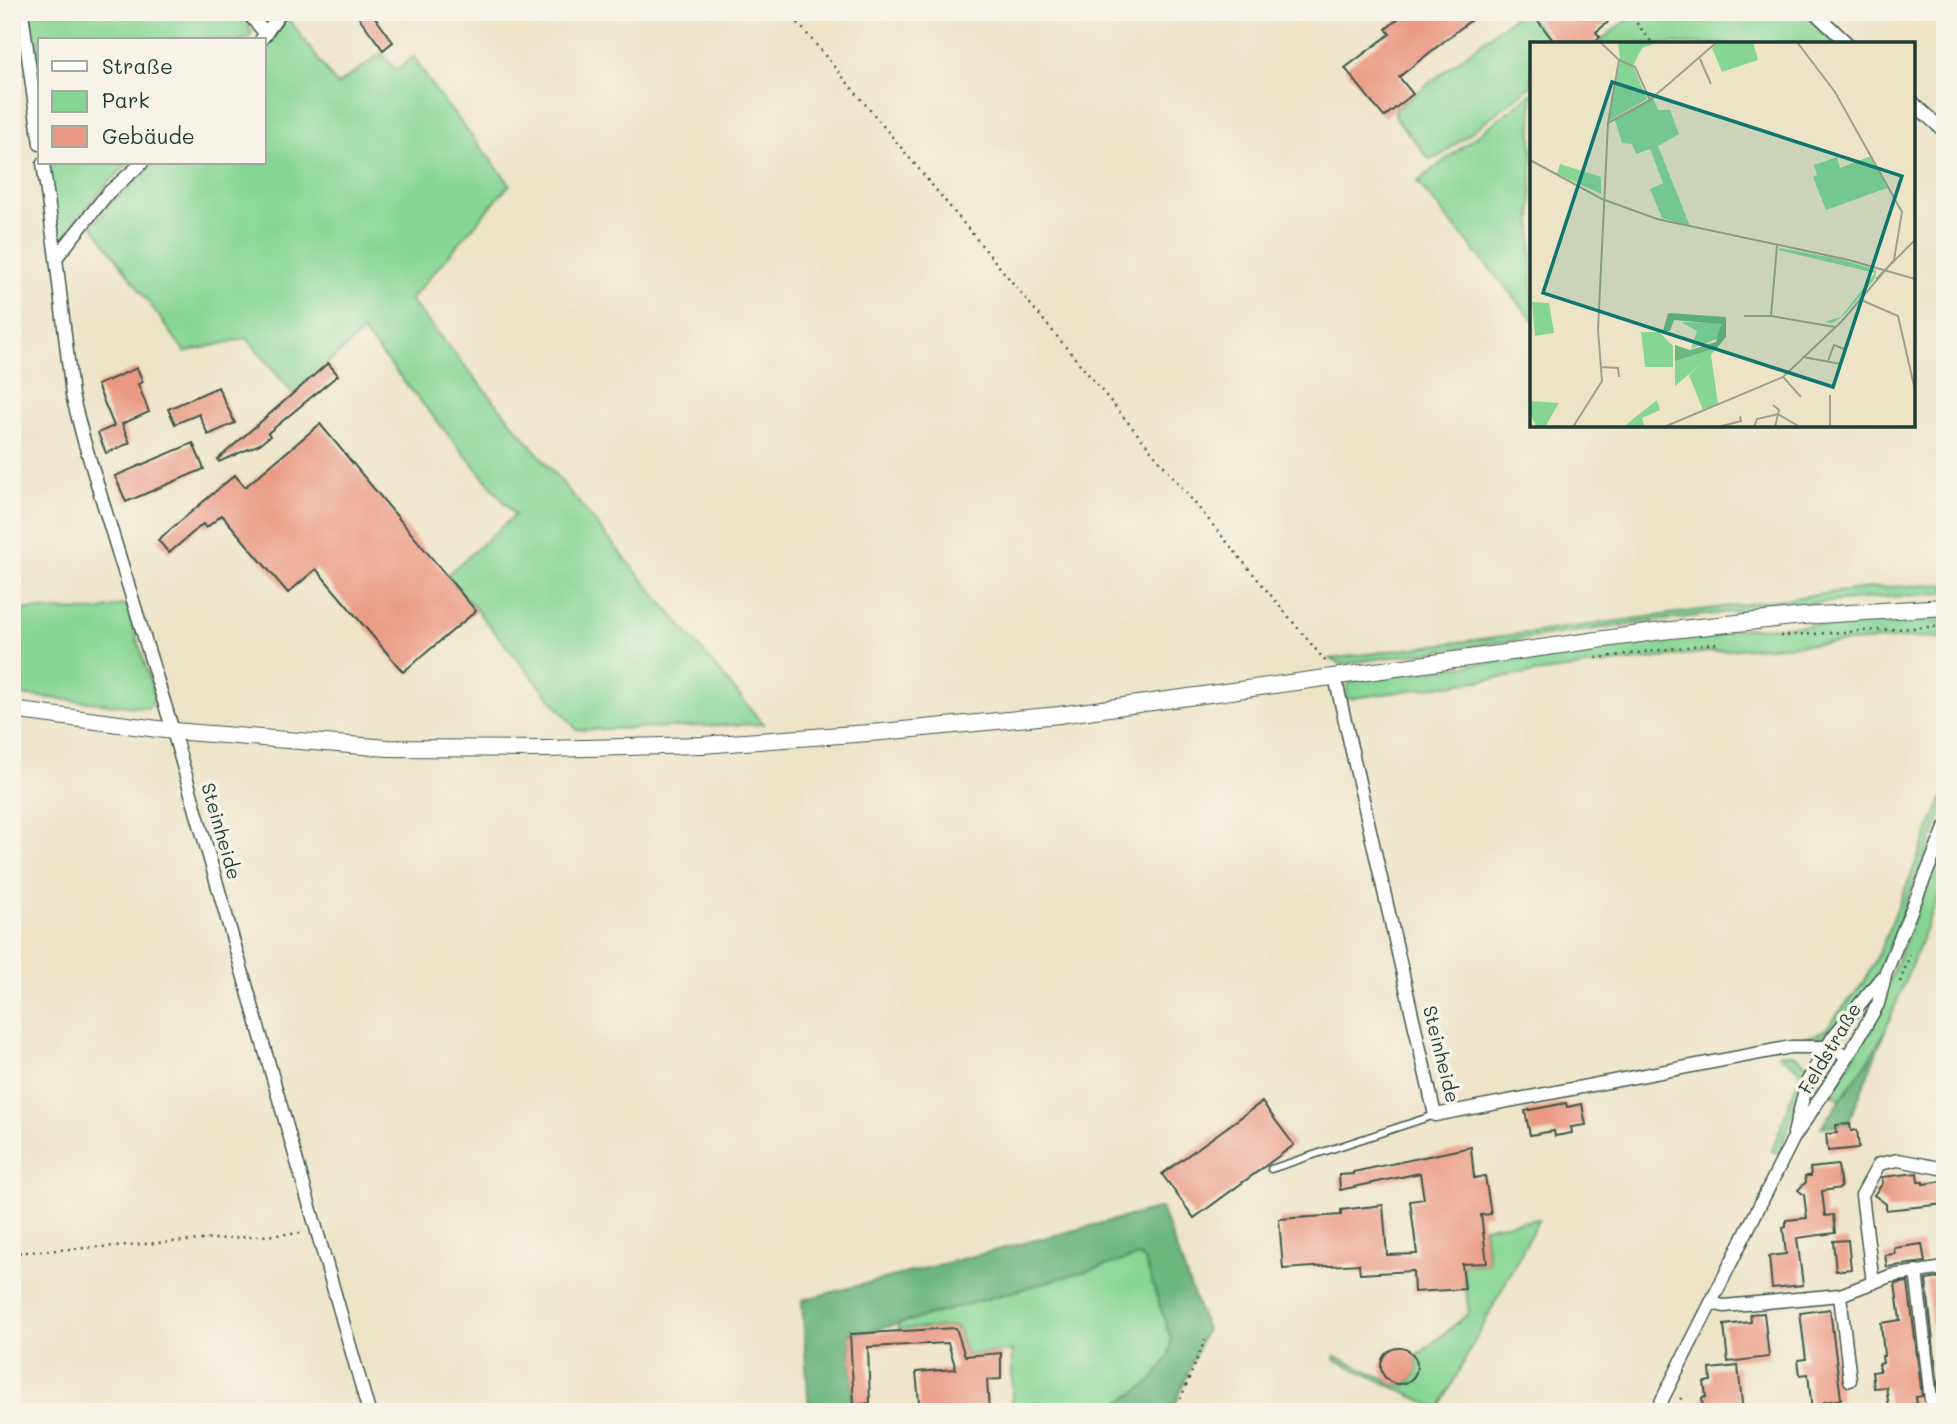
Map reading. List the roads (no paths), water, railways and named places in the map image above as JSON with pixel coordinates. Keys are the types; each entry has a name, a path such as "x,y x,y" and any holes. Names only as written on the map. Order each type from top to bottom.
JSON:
{"street":[{"path":"22,12 38,129"},
{"path":"247,12 264,37 281,12"},
{"path":"1814,12 1846,42"},
{"path":"1915,105 1945,132"},
{"name":"Steinheide","path":"43,164 72,395 78,418 173,731 369,1412"},
{"path":"56,258 108,193 141,164"},
{"path":"12,710 173,731 387,748 702,745 882,732 1059,715 1662,631 1803,616 1945,607"},
{"name":"Steinheide","path":"1335,677 1435,1115 1791,1046 1826,1047 1848,1056"},
{"name":"Feldstraße","path":"1656,1412 1793,1139 1848,1056 1878,1004 1886,972 1944,833"},
{"name":"Feldstraße","path":"1793,1139 1807,1082 1826,1047 1886,972"},
{"path":"1873,1283 1862,1195 1879,1164 1898,1160 1945,1169"},
{"path":"1711,1303 1724,1306 1840,1295 1890,1276 1945,1268"},
{"path":"1916,1271 1931,1400"},
{"path":"1840,1295 1850,1380"}],"lane":[{"path":"1271,1169 1435,1115"}]}
